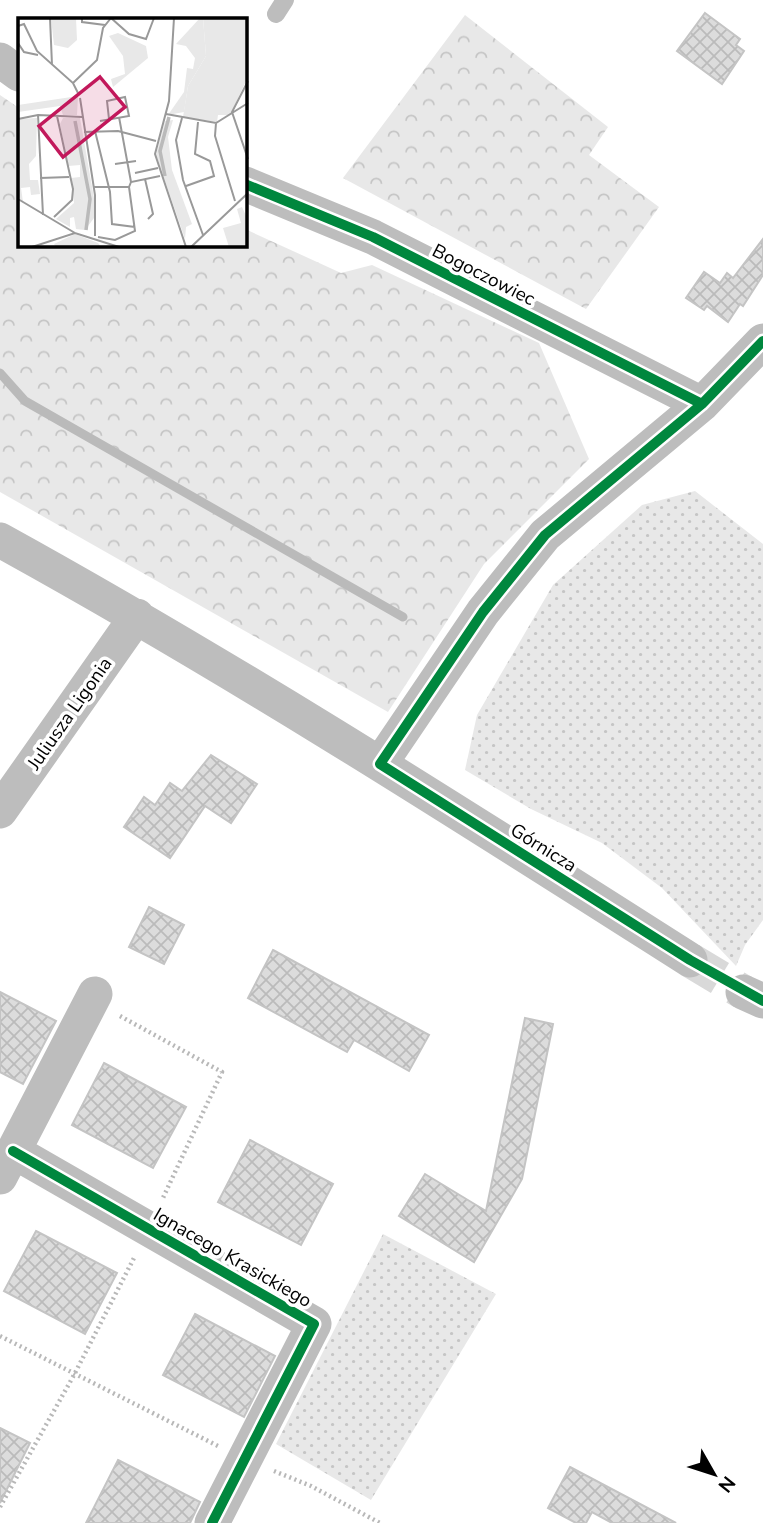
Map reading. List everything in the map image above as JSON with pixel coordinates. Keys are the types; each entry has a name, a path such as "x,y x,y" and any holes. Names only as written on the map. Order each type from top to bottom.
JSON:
{"street":[{"path":"0,60 18,73"},
{"name":"Bogoczowiec","path":"247,185 373,237 702,404"},
{"path":"380,764 484,612 545,535 702,404 763,341"},
{"name":"Górnicza","path":"0,540 137,616 380,764 690,960"},
{"name":"Juliusza Ligonia","path":"4,799 137,616"},
{"name":"Ignacego Krasickiego","path":"95,993 6,1164 314,1324 212,1523"}],"path":[{"path":"0,1336 245,1458 311,1486 380,1523"}],"green space":[{"path":"465,15 608,127 589,155 659,207 586,309 343,178"},
{"path":"0,95 18,107 18,247 247,247 247,230 341,273 372,265 539,343 589,459 484,564 388,712 0,492"},
{"path":"695,491 763,544 763,920 745,945 736,966 662,888 602,843 531,809 465,770 477,715 553,585 642,505"},
{"path":"383,1234 496,1294 371,1500 276,1444"}],"building":[{"path":"705,13 740,39 736,45 744,51 722,84 677,51"},
{"path":"763,239 763,275 743,306 740,304 728,322 707,306 704,310 686,298 704,272 720,283 727,273 733,278"},
{"path":"211,755 257,784 231,823 205,806 170,858 124,827 144,797 155,805 170,783 182,791"},
{"path":"149,907 184,925 164,964 129,947"},
{"path":"273,950 429,1035 409,1071 354,1040 347,1052 248,998"},
{"path":"0,992 56,1021 23,1084 0,1072"},
{"path":"525,1018 553,1024 522,1179 474,1262 399,1216 425,1174 486,1211"},
{"path":"104,1063 186,1107 153,1168 72,1125"},
{"path":"250,1140 333,1184 301,1245 218,1202"},
{"path":"36,1231 117,1273 85,1334 4,1291"},
{"path":"195,1314 275,1356 244,1417 163,1375"},
{"path":"0,1428 30,1443 0,1503"},
{"path":"118,1460 200,1502 190,1523 86,1523"},
{"path":"570,1467 676,1523 612,1523 592,1512 586,1523 576,1523 548,1508"}],"waterway":[{"path":"0,373 25,401 403,617"}],"tunnel":[{"path":"690,960 743,992"}],"cycle path":[{"path":"247,185 373,237 702,404"},
{"path":"763,341 702,404 545,535 483,612 380,764 690,960 763,1001"},
{"path":"13,1151 314,1324 212,1523"}]}
